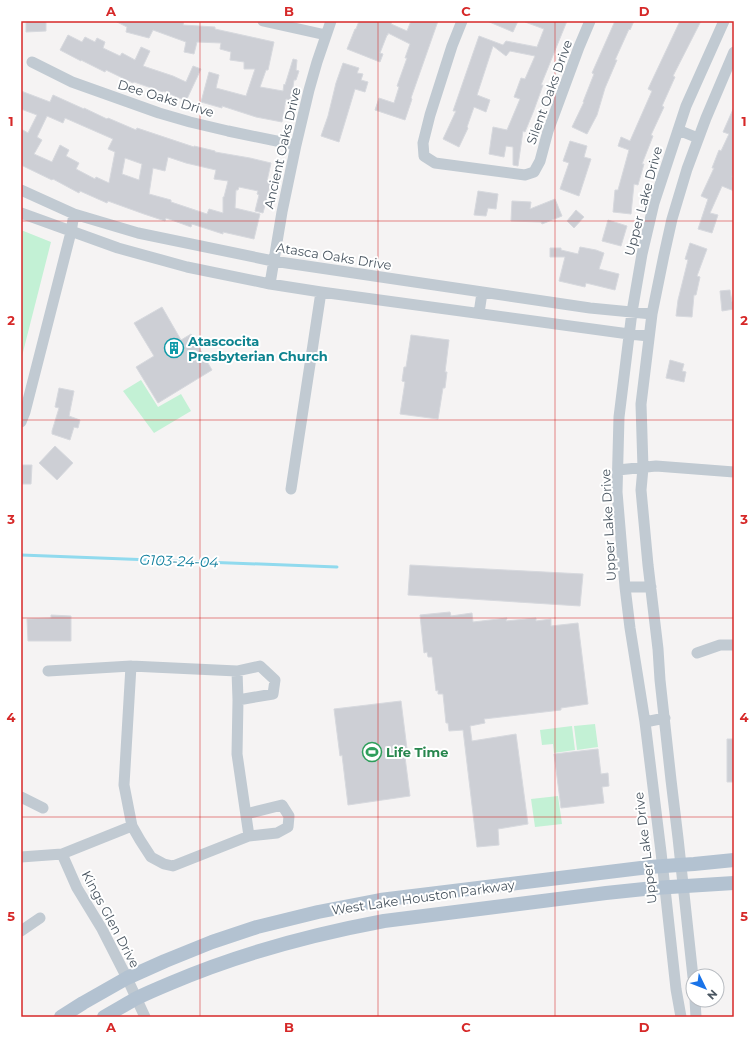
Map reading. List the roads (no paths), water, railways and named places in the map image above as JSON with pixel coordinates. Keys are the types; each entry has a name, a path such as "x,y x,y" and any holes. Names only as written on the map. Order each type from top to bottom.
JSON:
{"main road":[{"name":"West Lake Houston Parkway","path":"61,1017 127,978 212,942 257,927 318,912 380,900 501,886 554,878 734,860"},
{"name":"West Lake Houston Parkway","path":"104,1017 136,998 226,961 310,936 384,921 606,892 734,883"},
{"path":"501,886 504,906"}],"street":[{"path":"263,21 326,35"},
{"name":"Ancient Oaks Drive","path":"270,284 282,212 296,145 311,83 331,21"},
{"name":"Silent Oaks Drive","path":"462,21 452,46 430,115 423,143 424,156 435,163 525,175 534,172 540,161 548,131 590,21"},
{"name":"Upper Lake Drive","path":"681,1017 676,989 645,722 625,587 617,492 619,417 632,312 642,254 654,203 686,106 724,21"},
{"path":"692,968 660,680 658,648 651,598 641,490 643,468 641,404 652,314 672,219 698,138 734,52"},
{"name":"Dee Oaks Drive","path":"32,62 72,82 159,113 228,131 296,145"},
{"path":"678,130 698,138"},
{"name":"Atasca Oaks Drive","path":"21,190 74,214 138,233 273,261 482,293 590,308 652,314"},
{"path":"21,212 71,232 158,260 270,284 649,336"},
{"path":"21,422 25,412 71,232 74,214"},
{"path":"291,489 321,292"},
{"path":"479,313 482,293"},
{"path":"618,470 656,466 734,472"},
{"path":"625,587 651,587"},
{"path":"696,653 720,645 734,645"},
{"path":"131,666 124,785 132,826 151,857 164,864 173,866 249,836 277,833 288,827 288,816 282,805 246,814"},
{"path":"48,671 131,666 237,671 260,666 274,680 273,694 238,700"},
{"path":"237,671 237,754 249,836"},
{"path":"645,722 665,718"},
{"path":"21,797 43,808"},
{"path":"21,857 62,854 132,826"},
{"name":"Kings Glen Drive","path":"62,854 77,888 102,928 145,1017"},
{"path":"21,931 40,918"}],"waterway":[{"name":"G103-24-04","path":"21,555 337,567"}],"place":[{"name":"Atascocita Presbyterian Church","path":"174,348"},
{"name":"Life Time","path":"372,752"}]}
